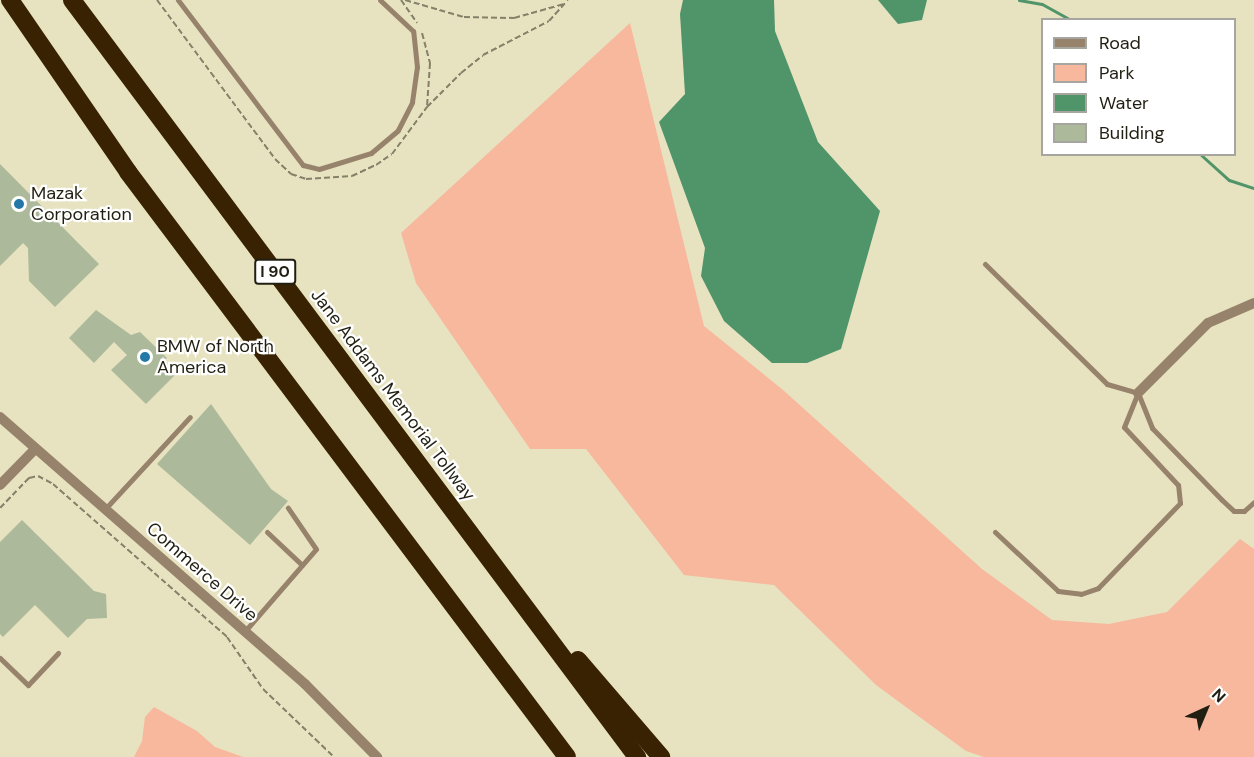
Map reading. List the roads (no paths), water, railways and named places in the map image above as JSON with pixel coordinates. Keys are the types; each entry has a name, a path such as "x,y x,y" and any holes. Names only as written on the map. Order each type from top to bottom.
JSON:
{"highway":[{"path":"10,0 128,172 567,757"},
{"name":"Jane Addams Memorial Tollway","path":"72,0 637,757"},
{"path":"477,543 661,757"}],"street":[{"path":"1138,393 1208,323 1254,303"},
{"name":"Commerce Drive","path":"0,417 245,631 377,757"},
{"path":"0,485 35,449"}],"lane":[{"path":"178,0 303,165 319,169 371,153 398,130 412,102 417,67 413,31 380,0"},
{"path":"985,264 1107,384 1138,393"},
{"path":"1138,393 1152,428 1222,500 1234,511 1244,511 1254,501"},
{"path":"996,532 1058,591 1081,594 1098,588 1180,503 1178,485 1124,427 1138,393"},
{"path":"105,509 190,417"},
{"path":"245,631 316,549 288,508"},
{"path":"267,532 302,565"},
{"path":"0,658 28,685 58,652"}],"water":[{"path":"683,0 774,0 775,31 818,142 880,211 841,349 807,363 772,363 724,321 701,276 705,248 659,122 685,94 680,14"},
{"path":"878,0 927,0 922,20 898,24"}],"waterway":[{"path":"1019,0 1042,4 1067,18"},
{"path":"1202,156 1229,180 1254,188"}],"place":[{"name":"Mazak Corporation","path":"19,204"},
{"name":"BMW of North America","path":"145,357"}]}
